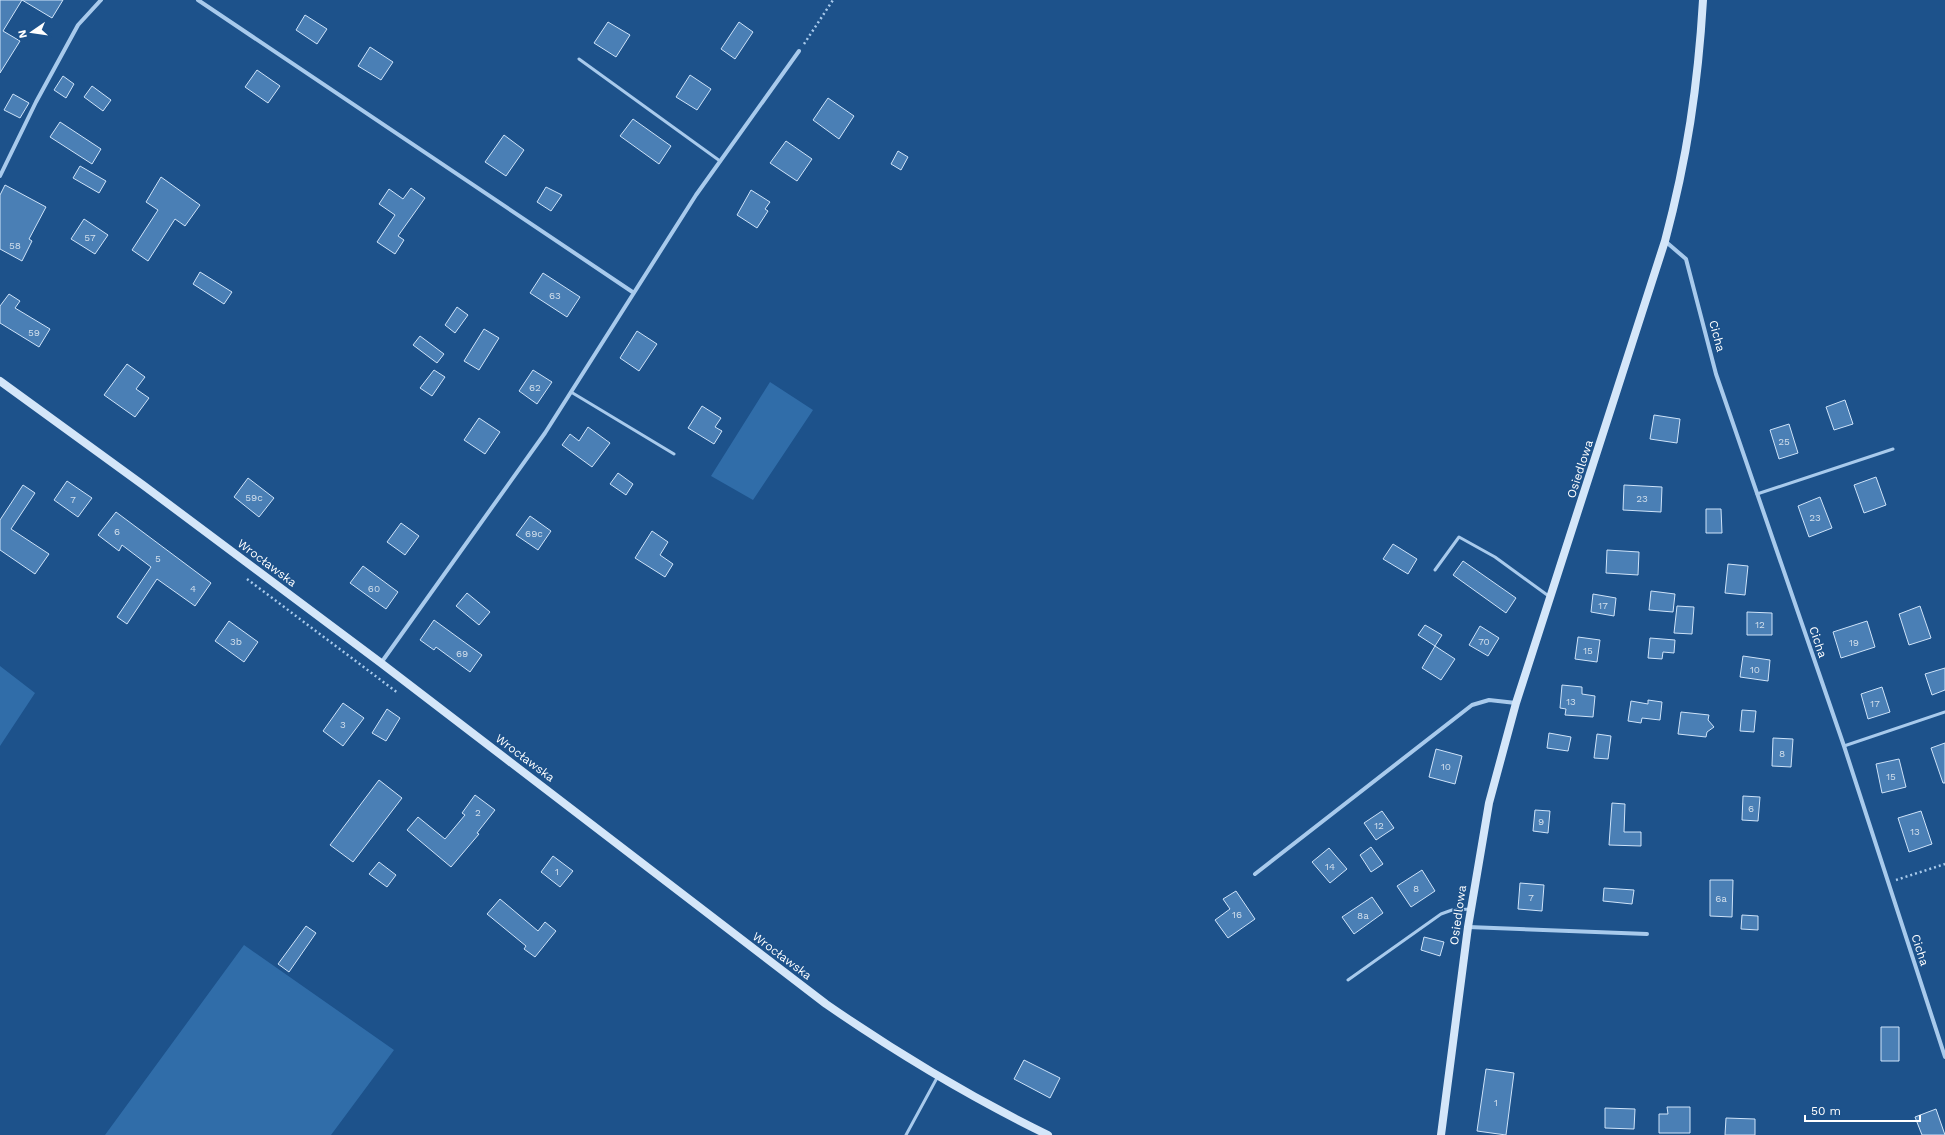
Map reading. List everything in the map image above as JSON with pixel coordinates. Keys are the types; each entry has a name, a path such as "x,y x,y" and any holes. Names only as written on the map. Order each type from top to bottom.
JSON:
{"street":[{"path":"0,176 36,102 78,26 101,0"},
{"path":"198,0 634,293"},
{"name":"Osiedlowa","path":"1441,1135 1468,927 1489,803 1516,703 1665,241 1680,186 1690,132 1697,78 1703,0"},
{"path":"381,663 545,432 696,195 799,51"},
{"name":"Cicha","path":"1665,241 1686,259 1716,374 1844,746 1945,1057"},
{"name":"Wrocławska","path":"0,381 143,485 381,663 774,965 880,1041 1005,1114 1048,1135"},
{"path":"1255,874 1472,705 1490,700 1516,703"},
{"path":"1468,927 1647,934"}],"lane":[{"path":"579,59 720,161"},
{"path":"571,392 674,454"},
{"path":"1757,494 1893,449"},
{"path":"1435,570 1459,537 1495,557 1550,597"},
{"path":"1844,746 1945,712"},
{"path":"1348,980 1441,914 1452,910 1471,908"},
{"path":"906,1135 938,1076"}],"path":[{"path":"799,51 833,0"},
{"path":"1888,883 1945,864"}],"shaded area":[{"path":"770,382 813,410 753,500 711,476"},
{"path":"0,666 35,693 0,746"},
{"path":"244,945 394,1050 331,1135 105,1135"}],"building":[{"path":"0,0 22,0 3,31 20,41 0,73"},
{"path":"22,0 63,0 52,18"},
{"path":"305,15 327,29 317,44 296,30"},
{"path":"608,22 630,35 616,57 594,43"},
{"path":"739,22 753,32 735,59 721,49"},
{"path":"370,47 393,62 381,80 358,66"},
{"path":"257,70 280,86 268,103 245,87"},
{"path":"690,75 711,89 697,110 676,97"},
{"path":"63,76 74,84 66,98 54,90"},
{"path":"92,86 111,100 103,111 84,97"},
{"path":"13,94 29,103 20,118 4,110"},
{"path":"828,98 854,116 839,139 813,120"},
{"path":"633,119 671,146 659,164 620,136"},
{"path":"60,122 101,149 92,164 50,137"},
{"path":"504,135 524,150 506,176 485,162"},
{"path":"786,141 812,159 797,181 770,163"},
{"path":"898,151 908,157 901,170 891,164"},
{"path":"80,166 106,181 99,193 73,178"},
{"path":"161,177 200,205 185,226 175,219 148,261 132,250 158,210 146,202"},
{"path":"5,185 46,207 29,239 32,241 22,261 0,249 0,195"},
{"path":"546,187 562,195 551,211 537,202"},
{"path":"411,188 425,198 398,236 404,240 395,254 377,242 395,215 379,204 389,189 403,199"},
{"path":"751,190 770,202 765,209 768,211 757,228 737,215"},
{"path":"84,219 108,235 95,254 71,239"},
{"path":"200,272 232,292 224,304 193,284"},
{"path":"543,273 580,297 567,317 530,293"},
{"path":"9,294 20,301 15,308 50,329 39,347 0,323 0,306"},
{"path":"457,307 468,315 455,333 445,325"},
{"path":"484,329 499,338 479,370 464,361"},
{"path":"637,331 657,344 639,371 620,358"},
{"path":"420,336 444,354 437,363 413,345"},
{"path":"127,364 145,377 136,389 149,398 135,417 104,395"},
{"path":"434,370 445,377 432,396 420,388"},
{"path":"533,370 552,382 537,404 519,391"},
{"path":"1845,400 1853,424 1834,430 1826,407"},
{"path":"702,406 721,418 715,427 722,431 714,444 688,428"},
{"path":"1654,415 1680,419 1677,443 1650,439"},
{"path":"479,418 500,432 485,454 464,440"},
{"path":"1789,424 1798,453 1779,459 1770,430"},
{"path":"588,427 610,443 592,467 562,445 570,434 579,441"},
{"path":"618,473 633,484 626,495 610,484"},
{"path":"1876,477 1886,505 1864,513 1854,485"},
{"path":"248,478 274,498 259,517 234,497"},
{"path":"67,481 92,498 78,517 54,500"},
{"path":"23,485 35,493 11,529 49,554 35,574 0,550 0,520"},
{"path":"1624,485 1662,487 1661,512 1623,510"},
{"path":"1820,497 1832,528 1809,537 1798,506"},
{"path":"1706,509 1721,509 1722,533 1706,533"},
{"path":"116,512 211,583 195,606 157,579 127,624 117,617 151,567 122,545 119,551 98,535"},
{"path":"530,516 551,531 538,550 516,535"},
{"path":"401,523 419,536 405,555 387,542"},
{"path":"652,531 668,542 660,555 673,564 665,577 635,558"},
{"path":"1393,544 1417,559 1408,574 1383,559"},
{"path":"1607,550 1639,552 1638,575 1606,573"},
{"path":"1463,561 1516,598 1506,613 1453,575"},
{"path":"1728,564 1748,566 1745,595 1725,593"},
{"path":"363,566 398,592 386,609 350,583"},
{"path":"1651,591 1675,594 1673,612 1649,610"},
{"path":"467,593 490,612 479,625 456,606"},
{"path":"1593,594 1616,598 1614,616 1591,612"},
{"path":"1677,606 1694,607 1692,634 1674,633"},
{"path":"1920,606 1931,638 1909,645 1899,614"},
{"path":"1747,612 1772,613 1772,635 1747,635"},
{"path":"434,620 482,655 470,672 436,647 434,650 420,640"},
{"path":"229,621 258,642 244,662 215,641"},
{"path":"1867,621 1875,647 1841,658 1833,632"},
{"path":"1425,625 1442,635 1435,646 1418,635"},
{"path":"1480,626 1499,638 1488,656 1469,645"},
{"path":"1578,637 1600,640 1597,662 1575,659"},
{"path":"1650,638 1675,640 1674,653 1663,652 1662,659 1648,658"},
{"path":"1435,646 1455,659 1441,680 1422,668"},
{"path":"1743,656 1770,660 1768,681 1740,677"},
{"path":"1945,668 1945,690 1932,695 1925,674"},
{"path":"1562,685 1582,687 1582,694 1595,696 1593,717 1565,715 1566,709 1560,708"},
{"path":"1882,687 1890,712 1868,719 1861,694"},
{"path":"1648,700 1662,702 1660,720 1642,718 1641,723 1628,721 1631,701 1648,704"},
{"path":"343,703 364,718 343,746 323,731"},
{"path":"387,709 400,718 386,741 372,733"},
{"path":"1742,710 1756,711 1754,732 1740,731"},
{"path":"1681,712 1709,715 1708,720 1714,727 1707,732 1706,737 1678,734"},
{"path":"1549,733 1571,737 1568,751 1547,748"},
{"path":"1597,734 1611,736 1608,759 1594,758"},
{"path":"1773,738 1793,739 1791,767 1772,766"},
{"path":"1945,743 1945,783 1943,783 1931,748"},
{"path":"1436,749 1462,756 1455,784 1429,777"},
{"path":"1899,759 1906,787 1882,793 1876,764"},
{"path":"379,780 402,798 353,862 330,845"},
{"path":"475,795 495,810 477,833 479,834 451,867 407,830 418,817 445,839 465,815 462,813"},
{"path":"1743,796 1760,797 1758,821 1742,820"},
{"path":"1612,803 1625,804 1624,832 1641,832 1641,846 1609,845"},
{"path":"1535,810 1550,811 1548,833 1533,831"},
{"path":"1382,811 1394,828 1376,840 1364,823"},
{"path":"1921,811 1932,844 1909,852 1898,818"},
{"path":"1371,847 1383,864 1371,872 1360,855"},
{"path":"1329,848 1347,869 1330,883 1312,862"},
{"path":"553,856 573,871 560,887 541,872"},
{"path":"379,862 396,875 387,887 369,874"},
{"path":"1422,870 1435,891 1411,907 1397,886"},
{"path":"1710,880 1733,880 1732,917 1710,916"},
{"path":"1520,883 1544,885 1542,911 1518,909"},
{"path":"1604,888 1634,890 1632,904 1603,901"},
{"path":"1236,891 1255,919 1228,938 1215,920 1230,909 1223,899"},
{"path":"1372,897 1383,913 1354,934 1342,917"},
{"path":"500,899 538,931 545,922 556,931 535,957 524,949 526,946 487,914"},
{"path":"1742,915 1758,916 1758,930 1741,929"},
{"path":"306,926 316,933 289,972 278,964"},
{"path":"1424,937 1444,942 1440,956 1421,950"},
{"path":"1881,1027 1899,1027 1899,1061 1881,1061"},
{"path":"1024,1060 1060,1078 1050,1098 1014,1079"},
{"path":"1486,1069 1514,1073 1506,1135 1477,1131"},
{"path":"1667,1107 1690,1107 1690,1133 1659,1133 1659,1114 1668,1114"},
{"path":"1605,1108 1635,1109 1634,1129 1605,1128"},
{"path":"1936,1109 1945,1135 1922,1135 1915,1117"},
{"path":"1726,1118 1755,1119 1755,1135 1725,1135"}]}
